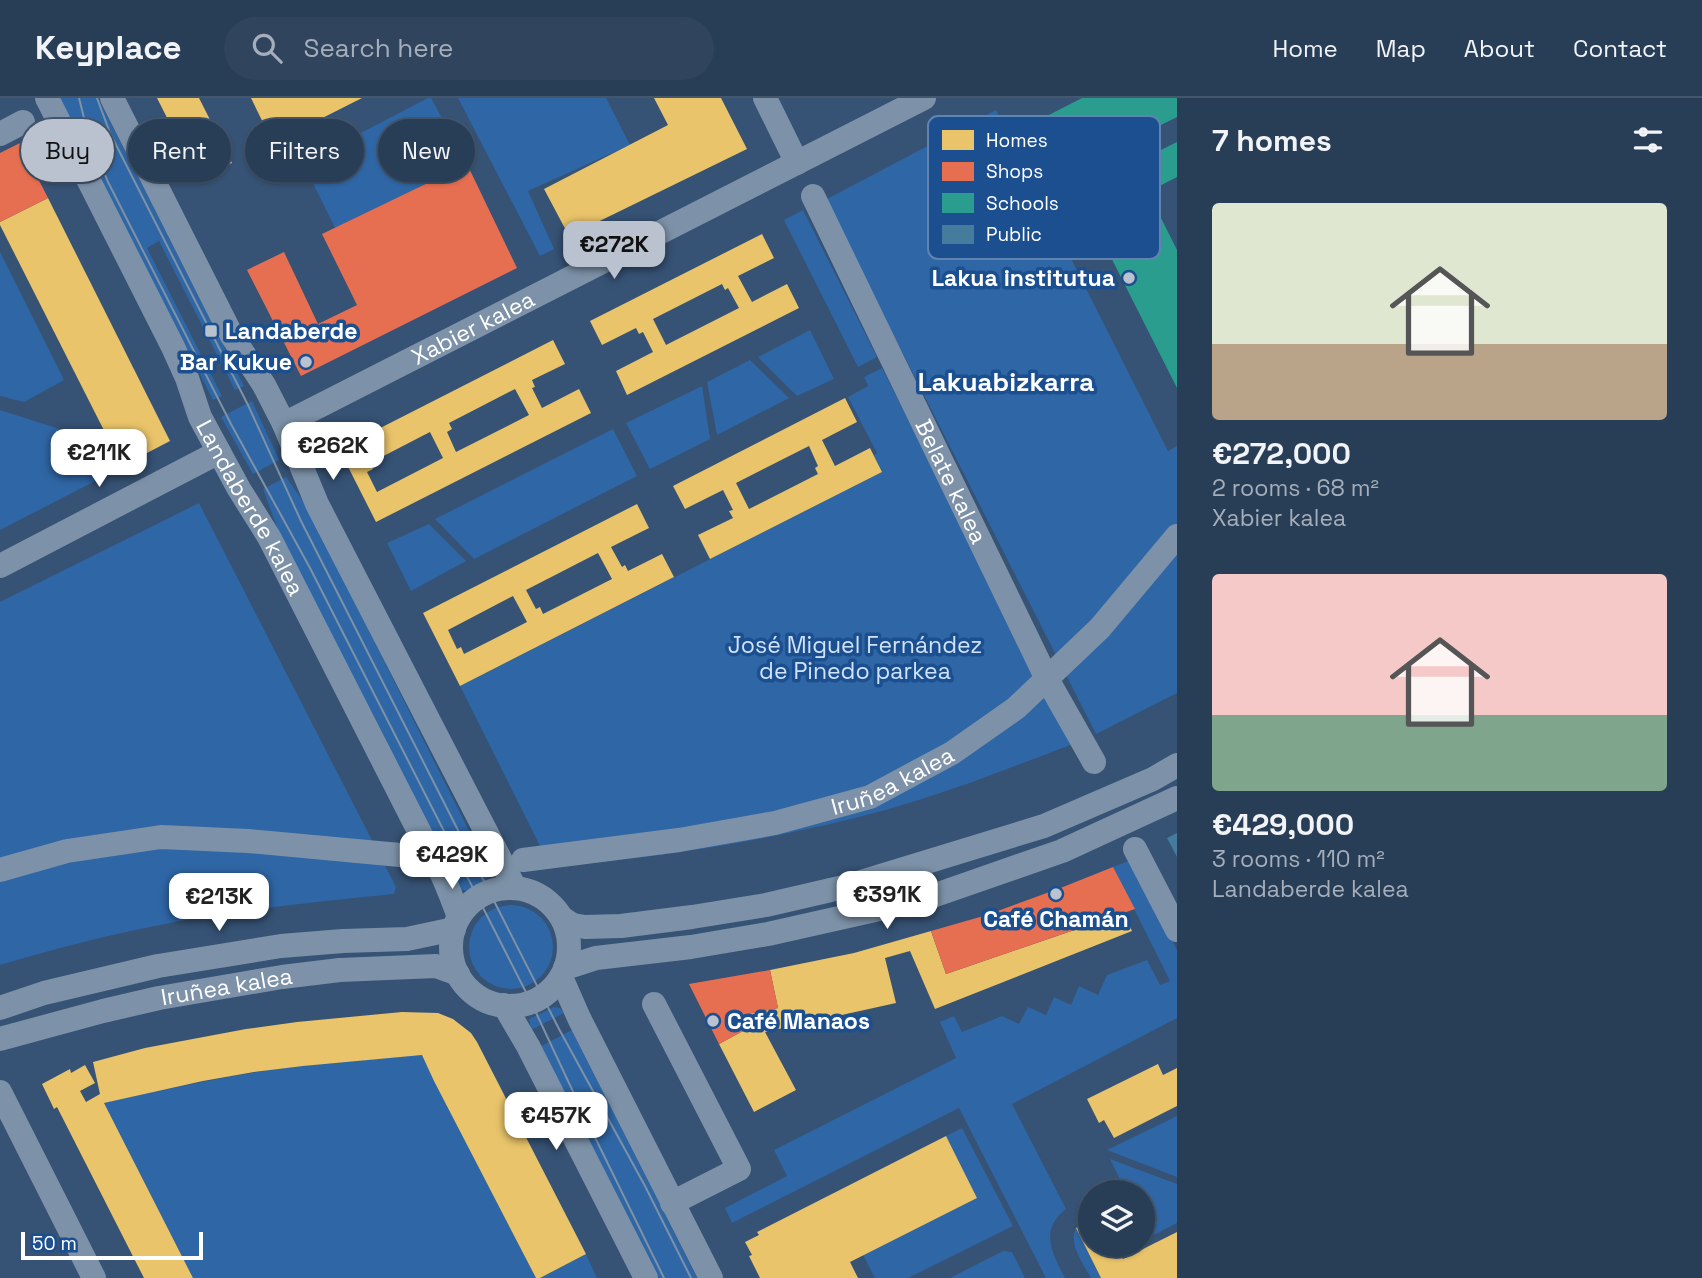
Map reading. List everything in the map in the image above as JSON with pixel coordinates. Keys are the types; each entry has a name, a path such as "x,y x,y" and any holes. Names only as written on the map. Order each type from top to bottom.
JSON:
{"street":[{"name":"Landaberde kalea","path":"47,98 173,347 200,417 269,537 434,856 448,887 456,923"},
{"path":"111,98 232,336 264,384 284,424 317,504 515,888"},
{"path":"765,98 797,163"},
{"name":"Xabier kalea","path":"284,424 925,98"},
{"path":"0,134 21,123"},
{"name":"Belate kalea","path":"813,196 1047,679 1094,762"},
{"path":"0,566 219,452"},
{"name":"Iruñea kalea","path":"523,860 679,840 775,823 870,797 951,753 1016,708 1100,628 1177,536"},
{"path":"562,918 569,951 563,972 552,987 531,1002 504,1005 486,1000 470,989 458,974 451,952 456,923 477,898 489,891 501,888 529,890 542,897 573,926 585,928 692,918 766,905 848,886 1044,826 1153,779 1177,765"},
{"path":"563,972 596,958 691,947 768,934 924,899 1062,851 1177,798"},
{"path":"0,870 67,851 160,837 247,841 400,855"},
{"path":"1135,849 1177,930"},
{"name":"Iruñea kalea","path":"0,1009 44,993 158,966 281,946 407,939 456,923"},
{"name":"Iruñea kalea","path":"0,1039 159,998 282,977 340,970 436,966 458,974"},
{"path":"563,972 579,1018 711,1278"},
{"path":"654,1004 739,1169 672,1203"},
{"path":"504,1005 528,1046 646,1278"},
{"path":"0,1092 94,1278"}],"green space":[{"path":"59,98 98,98 109,119 70,119"},
{"path":"431,98 442,119 388,119"},
{"path":"458,98 606,98 630,145 528,191 554,249 540,256 475,131 475,119 469,119"},
{"name":"José Miguel Fernández de Pinedo parkea","path":"996,110 999,116 985,116"},
{"path":"378,124 378,182 430,182 335,228 312,182 364,182 364,131"},
{"path":"114,130 128,157 128,182 141,182 244,386 235,390 159,241 147,248 222,396 213,400 102,182 114,182"},
{"name":"José Miguel Fernández de Pinedo parkea","path":"928,146 928,259 1071,259 1168,451 1177,446 1177,693 1096,734 825,200"},
{"path":"803,210 877,357 858,367 784,220"},
{"path":"0,252 64,380 24,402 0,396"},
{"path":"810,330 834,379 797,396 758,357"},
{"path":"750,360 789,398 717,435 707,382"},
{"name":"José Miguel Fernández de Pinedo parkea","path":"882,368 1073,744 930,796 800,831 634,858 550,866 460,686 882,472 874,455 877,453 848,397 868,386 864,377"},
{"path":"702,386 710,439 650,469 626,423"},
{"path":"252,401 279,460 253,474 221,417"},
{"path":"0,410 85,437 103,477 0,530"},
{"path":"613,429 637,476 474,559 435,519"},
{"path":"286,477 307,507 469,831 431,832 278,530 263,489"},
{"path":"199,503 396,887 394,894 185,920 97,939 0,965 0,602"},
{"path":"429,524 466,561 411,591 387,543"},
{"path":"1131,860 1177,950 1177,1018 1012,1104 1066,1209 1058,1217 1050,1233 1052,1250 1065,1278 1046,1278 959,1108 732,1223 725,1208 787,1176 774,1150 956,1058 940,1022 954,1016 962,1032 1002,1016 1019,1024 1028,1007 1046,1015 1054,997 1071,1005 1079,986 1098,995 1107,975 1147,960 1160,985 1170,981 1113,867"},
{"path":"447,865 487,865 491,876 467,891 460,889"},
{"path":"511,905 534,912 546,924 553,947 546,970 534,982 511,989 488,982 476,970 469,947 476,924 488,912"},
{"path":"554,1007 560,1008 564,1013 531,1030 529,1019"},
{"path":"572,1030 697,1278 659,1278 541,1046"},
{"path":"422,1055 536,1278 193,1278 104,1103 251,1073"},
{"path":"1177,1116 1177,1177 1107,1150"},
{"path":"962,1128 1013,1226 908,1278 875,1278 863,1255 977,1198 946,1136"},
{"path":"1110,1159 1177,1184 1177,1223 1155,1234 1155,1180 1120,1180"},
{"path":"1076,1228 1078,1254 1075,1247"},
{"path":"1003,1251 1012,1252 1025,1278 950,1278"},
{"path":"586,1254 597,1278 540,1278"},
{"path":"1080,1257 1090,1257 1101,1278 1091,1278"}],"building: Homes":[{"path":"157,98 199,98 210,119 168,119"},
{"path":"251,98 362,98 320,119 261,119"},
{"path":"654,98 721,98 747,149 569,236 544,189 668,125"},
{"path":"48,198 170,441 122,466 0,225 0,222"},
{"path":"762,234 774,258 738,276 752,302 787,284 799,308 627,395 616,371 653,352 643,332 639,334 636,328 602,345 590,321","holes":["722,284 725,290 728,288 739,308 666,345 653,319"]},
{"path":"553,340 565,364 532,380 535,387 532,388 542,408 579,389 591,413 376,522 339,449","holes":["515,389 529,415 456,452 447,432 452,429 449,423","430,432 443,458 377,492 367,472 373,469 370,463"]},
{"path":"845,398 857,422 822,440 835,466 870,448 882,472 710,559 698,535 733,518 729,511 733,510 723,490 685,509 673,486","holes":["809,446 818,466 815,468 818,474 749,509 736,483"]},
{"path":"637,504 649,528 611,547 622,567 625,565 628,571 662,554 674,577 460,686 423,613","holes":["598,553 612,579 543,614 540,607 536,609 526,590","513,596 527,622 464,654 461,647 457,649 448,630"]},
{"path":"1124,913 1132,931 935,1009 910,951 885,958 896,1003 765,1032 796,1090 754,1112 719,1044 754,1025 748,1014 778,1008 770,970 854,953 931,931 946,974"},
{"path":"402,1012 438,1013 453,1019 471,1033 586,1254 536,1278 422,1055 254,1072 104,1103 193,1278 144,1278 57,1107 54,1109 42,1084 70,1069 71,1073 85,1065 95,1083 80,1091 86,1102 100,1094 93,1062 145,1048 246,1029"},
{"path":"1158,1064 1163,1075 1177,1068 1177,1106 1114,1138 1104,1120 1099,1123 1087,1099"},
{"path":"946,1136 977,1198 850,1262 858,1278 760,1278 745,1242 759,1235 757,1232"},
{"path":"1177,1232 1177,1278 1101,1278 1090,1257 1155,1257 1155,1243"}],"building: Shops":[{"path":"20,143 21,182 40,182 48,198 0,222 0,153"},
{"path":"475,181 517,268 301,376 247,270 284,252 318,324 357,305 322,234 430,182"},
{"path":"1113,867 1135,909 946,974 931,931 987,915"},
{"path":"770,970 778,1008 748,1014 754,1025 719,1044 689,984"}],"building: Schools":[{"path":"1082,98 1177,98 1177,117 1160,126 1160,116 1047,116"},
{"path":"1177,142 1177,177 1160,186 1160,150"},
{"path":"1160,216 1177,250 1177,388 1112,259 1160,259"}],"building: Public":[{"path":"1177,833 1177,857 1167,838"}],"tram line":[{"path":"79,98 87,130 108,182 231,424 310,568 531,1002 664,1278"},
{"path":"97,98 110,133 248,405 301,521 559,1029 645,1186 691,1278"}],"place":[{"name":"Lakua institutua","path":"1129,278"},
{"name":"Landaberde","path":"211,331"},
{"name":"Bar Kukue","path":"306,362"},
{"name":"Café Chamán","path":"1056,894"},
{"name":"Café Manaos","path":"713,1021"}],"district":[{"name":"Lakuabizkarra","path":"1006,382"}]}
